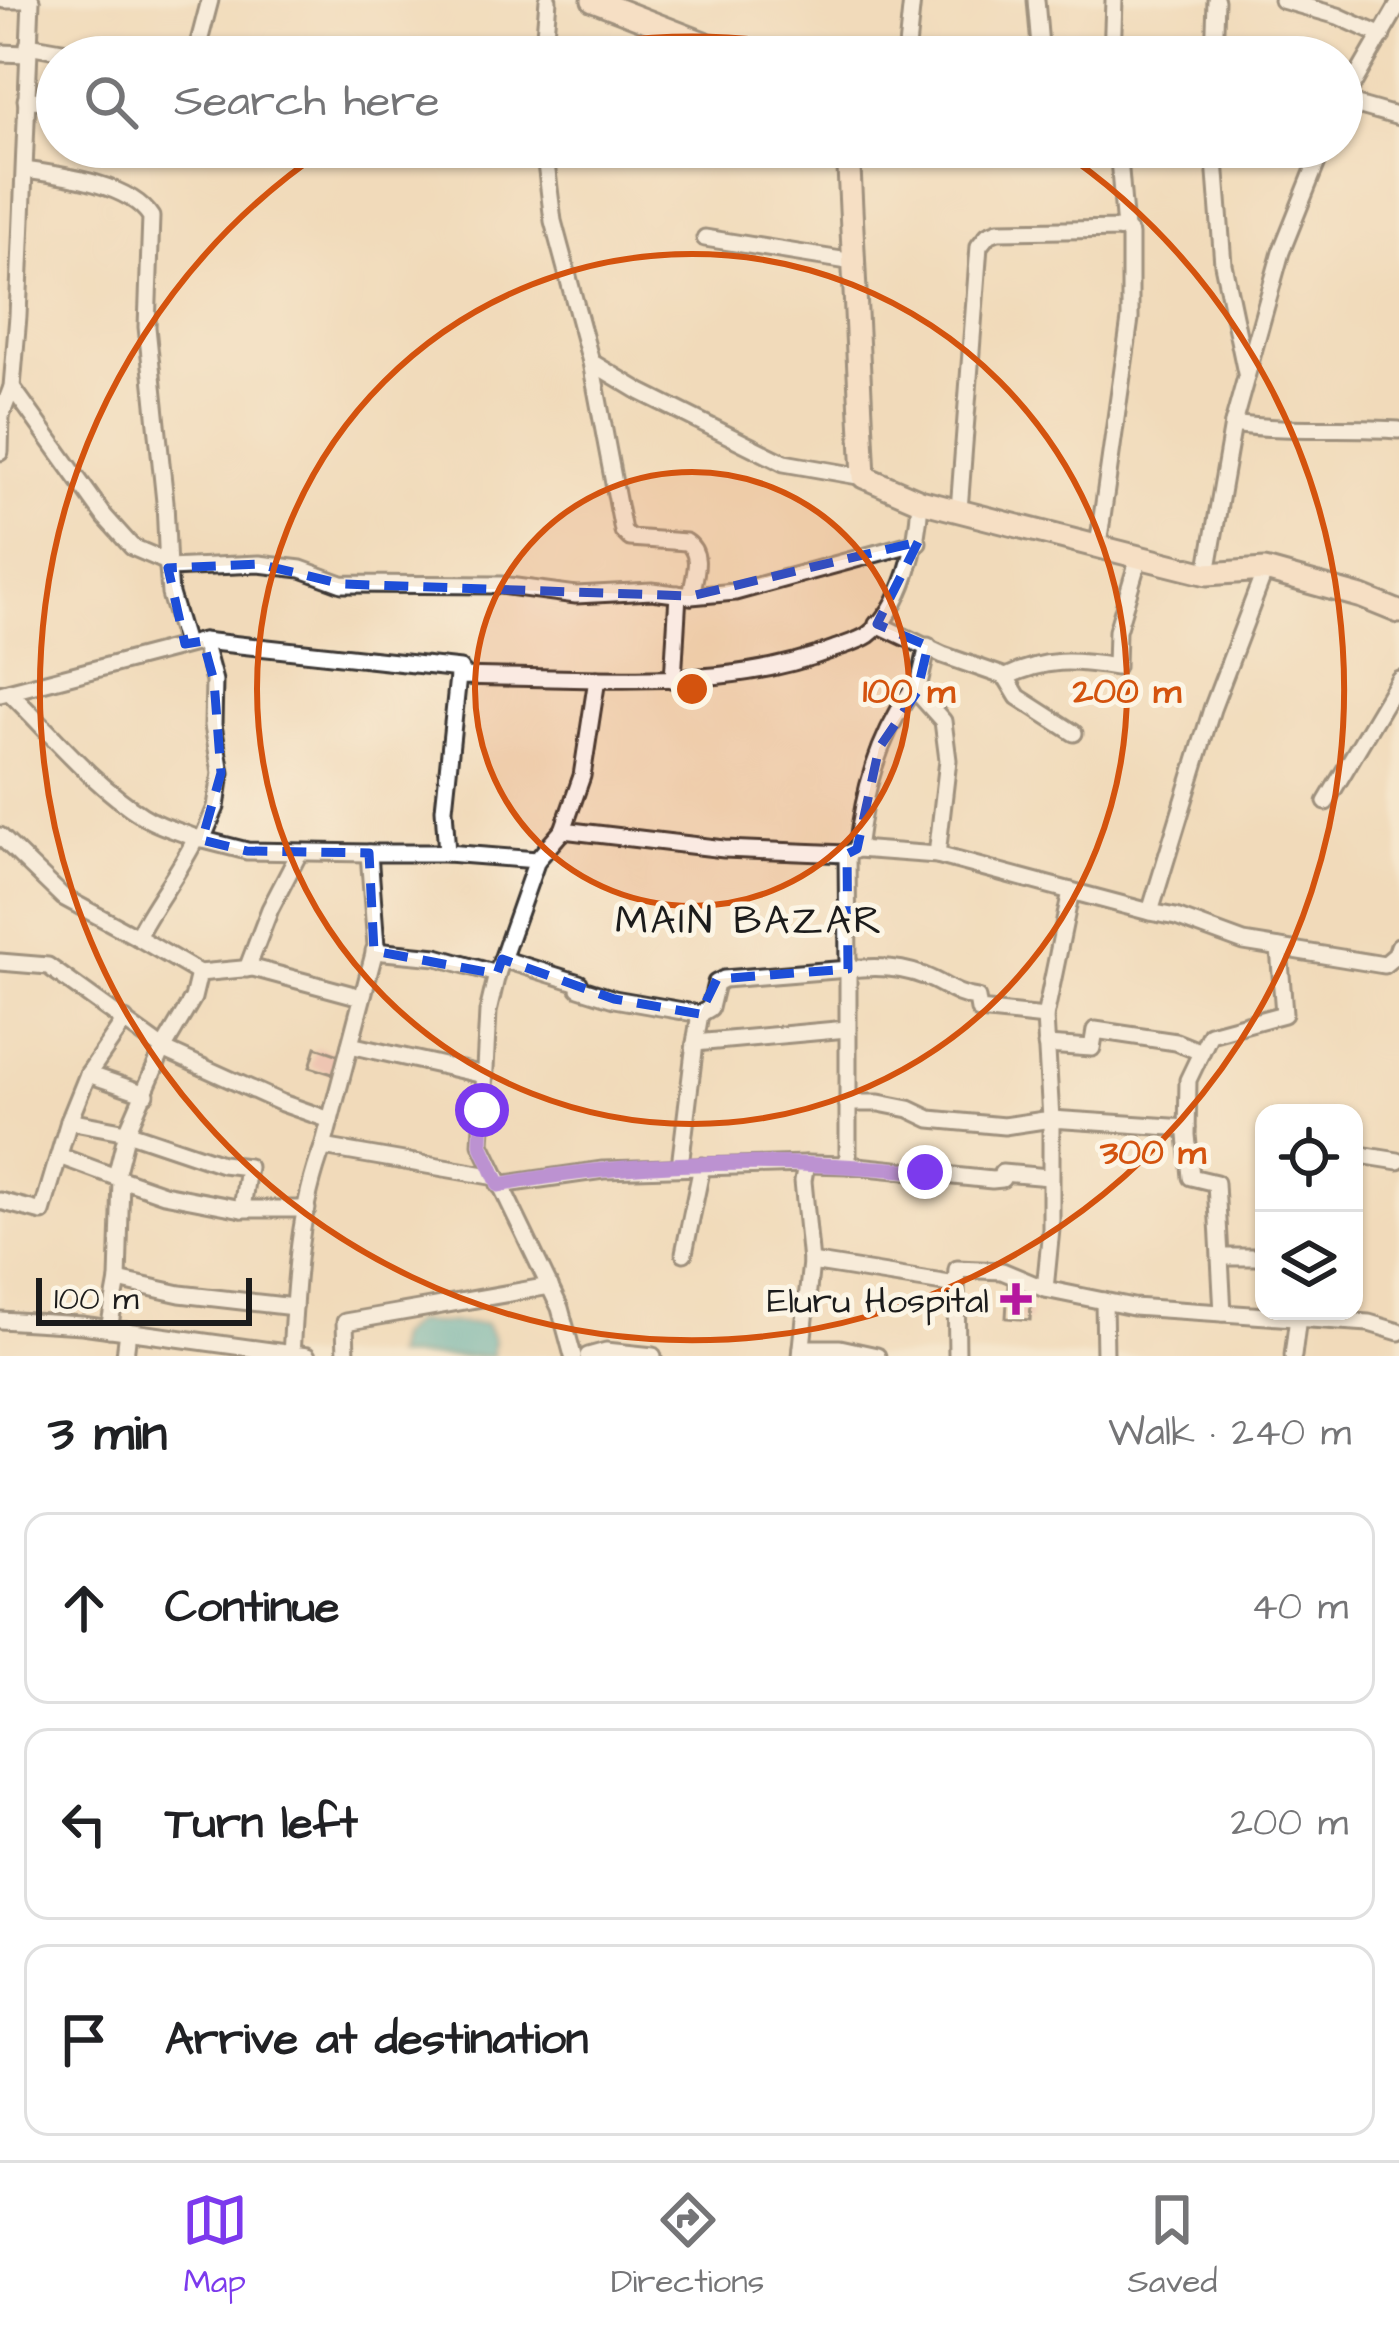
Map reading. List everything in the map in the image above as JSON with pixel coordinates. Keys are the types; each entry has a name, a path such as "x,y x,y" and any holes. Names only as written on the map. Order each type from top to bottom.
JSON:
{"main road":[{"path":"593,0 686,36"},
{"path":"849,168 864,477 920,500 1207,574 1265,570 1399,612"}],"street":[{"path":"0,452 1,416 12,387 31,0 4,0"},
{"path":"201,36 210,0"},
{"path":"545,36 548,0"},
{"path":"908,36 912,0"},
{"path":"1036,0 1039,36"},
{"path":"1113,36 1114,0"},
{"path":"1215,36 1216,0"},
{"path":"1282,0 1338,16 1382,36"},
{"path":"1363,67 1399,4"},
{"path":"0,53 36,50"},
{"path":"26,100 36,100"},
{"path":"1363,108 1399,117"},
{"path":"547,168 554,221 591,362 623,531 630,538 686,542 697,556 684,595 673,680"},
{"path":"1098,546 1130,319 1130,234 1125,229 1121,168"},
{"path":"1215,168 1222,264 1246,376"},
{"path":"1207,574 1233,424 1281,252 1315,168"},
{"path":"25,170 72,177 130,197 143,204 151,217 147,327 165,502 166,565 185,644"},
{"path":"958,510 979,246 998,231 1125,229"},
{"path":"705,238 854,262"},
{"path":"0,275 19,278"},
{"path":"591,362 784,463 864,477"},
{"path":"12,387 105,517 132,547 166,565 259,564 301,569 342,584 501,585 576,595 652,591 684,595 735,592 918,542"},
{"path":"1233,424 1264,429 1399,430"},
{"path":"458,676 721,678 773,669 869,635 896,598 918,542 920,500"},
{"path":"1006,677 1035,663 1082,662 1116,668 1117,631 1139,556"},
{"path":"1150,912 1191,771 1265,570"},
{"path":"877,624 1006,677 1018,697 1074,733"},
{"path":"137,938 157,897 184,864 216,808 221,773 213,725 214,681 203,641"},
{"path":"5,693 203,641 460,669 444,809 447,854"},
{"path":"917,692 928,646"},
{"path":"573,1356 550,1286 481,1144 488,1012 537,860 563,830 581,776 597,679"},
{"path":"1326,802 1399,679"},
{"path":"848,1166 852,851 863,794 879,748 910,693 917,692"},
{"path":"917,692 943,721 948,760 937,855"},
{"path":"5,693 48,730 68,757 144,817 199,839 247,851 298,855 447,854 537,860"},
{"path":"563,830 724,849 937,855 1176,917 1244,942 1384,965 1399,946"},
{"path":"0,836 63,897 200,973 248,969 292,976 361,997"},
{"path":"0,1320 128,1331 296,1355 294,1307 313,1168 374,951 369,854"},
{"path":"248,969 270,909 298,855"},
{"path":"1045,1289 1051,1229 1051,1119 1045,1017 1071,891"},
{"path":"1223,1313 1216,1183 1191,1177 1188,1080 1210,1034 1284,1014 1279,948"},
{"path":"374,951 500,966 580,982 578,988 614,999 700,1014 710,1008 716,983 724,979 899,968 923,975 954,995 976,998 979,1010 1045,1017"},
{"path":"0,962 49,966 163,1049 330,1120"},
{"path":"109,1329 118,1280 119,1178 127,1132 163,1049 193,998 200,973"},
{"path":"680,1166 700,1014"},
{"path":"0,1202 42,1212 88,1074 125,1020"},
{"path":"695,1043 847,1029"},
{"path":"1046,1046 1092,1048 1095,1030 1176,1042 1201,1052"},
{"path":"350,1046 484,1075"},
{"path":"88,1074 146,1094"},
{"path":"847,1103 879,1103 931,1119 1004,1126 1051,1119 1187,1128"},
{"path":"69,1121 127,1132 222,1164 248,1167 242,1209"},
{"path":"322,1147 497,1181 680,1166 806,1164 992,1180 1002,1179 1002,1173 1049,1177"},
{"path":"1363,1155 1399,1160"},
{"path":"59,1156 164,1194 242,1209 307,1209"},
{"path":"806,1164 803,1181 811,1262 801,1352 840,1348 877,1356"},
{"path":"684,1253 702,1166"},
{"path":"1222,1257 1255,1257"},
{"path":"811,1262 956,1285"},
{"path":"957,1356 957,1269 1002,1270 1045,1289 1133,1307 1255,1315"},
{"path":"118,1280 180,1294 294,1307"},
{"path":"346,1356 345,1322 550,1286"},
{"path":"1104,1301 1105,1356"},
{"path":"1293,1356 1298,1320"},
{"path":"1334,1320 1370,1323 1399,1333"},
{"path":"125,1356 128,1331"},
{"path":"588,1356 606,1351 653,1356"}],"highlighted area":[{"path":"918,542 877,624 928,646 917,692 879,748 857,849 847,854 848,969 717,979 700,1014 614,999 502,959 497,974 374,951 369,853 247,851 202,840 221,773 214,681 203,641 185,644 168,568 259,564 342,584 691,596"}],"water":[{"path":"414,1322 486,1324 494,1340 493,1356 393,1356 397,1337"}],"building":[{"path":"316,1047 345,1057 339,1076 310,1067"},
{"path":"1008,1285 1032,1286 1030,1320 1006,1318"}],"place":[{"name":"Eluru Hospital","path":"1016,1299"}],"district":[{"name":"MAIN BAZAR","path":"750,919"}],"route":[{"path":"482,1110 481,1144 499,1185 544,1176 680,1166 806,1164 925,1172"}]}
